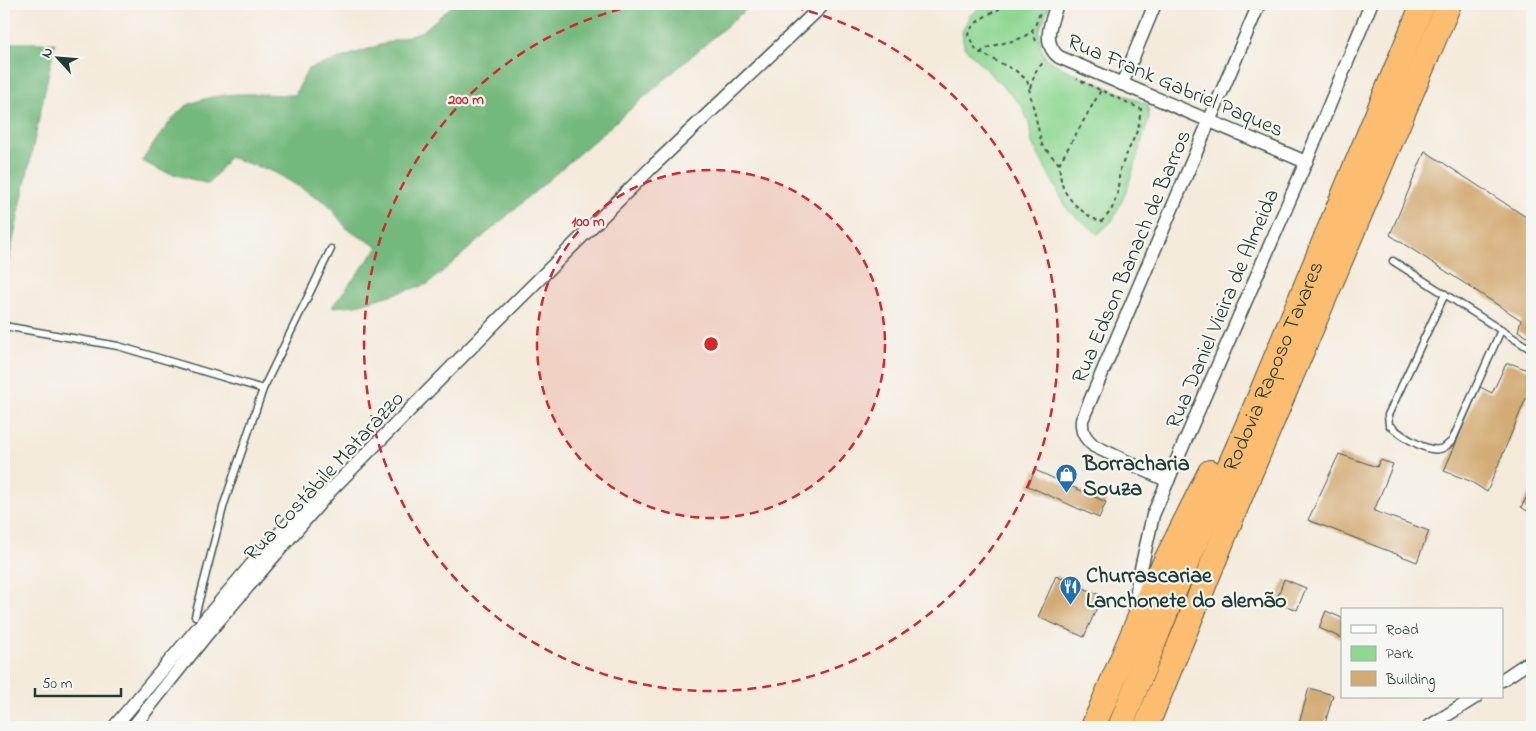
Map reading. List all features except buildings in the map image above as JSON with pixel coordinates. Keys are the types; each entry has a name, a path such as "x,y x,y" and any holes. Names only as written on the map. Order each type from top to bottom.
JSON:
{"highway":[{"name":"Rodovia Raposo Tavares","path":"1120,727 1176,588 1252,415 1327,230 1423,4"},
{"name":"Rodovia Raposo Tavares","path":"1146,727 1449,4"},
{"path":"1094,727 1153,586 1327,230"},
{"path":"1162,727 1197,626 1268,450 1288,385"}],"street":[{"name":"Rua Costábile Matarazzo","path":"133,727 207,634 341,480 652,168 824,4"},
{"name":"Rua Frank Gabriel Paques","path":"1057,4 1049,29 1051,51 1059,57 1306,162"},
{"path":"1122,84 1154,4"},
{"name":"Rua Edson Banach de Barros","path":"1168,481 1094,446 1081,429 1082,420 1259,4"},
{"name":"Rua Daniel Vieira de Almeida","path":"1132,636 1138,582 1153,515 1306,162 1371,4"},
{"name":"Rua Costábile Matarazzo","path":"114,727 300,510 341,480"},
{"path":"1504,679 1532,660"},
{"path":"1428,727 1474,698"}],"lane":[{"path":"195,616 224,504 262,389 331,249"},
{"path":"1393,261 1532,350"},
{"path":"1445,294 1388,415 1389,425 1405,438 1432,449 1442,449 1452,441 1501,330"},
{"path":"4,326 118,346 262,389"}],"path":[{"path":"1007,4 981,19 970,28 968,35 980,53 1016,72 1026,80 1030,88 1042,145 1059,164 1062,185 1066,194 1088,215 1100,222 1105,219 1118,196 1120,169 1138,129 1142,115 1141,109 1075,78"},
{"path":"980,53 989,46 1016,40 1032,30 1043,4"},
{"path":"1032,30 1037,45"},
{"path":"1030,88 1036,71 1046,60 1042,57"},
{"path":"1059,164 1107,77"}],"green space":[{"path":"486,4 752,4 428,284 357,305 332,307 378,247 348,230 327,203 274,172 229,157 209,184 162,171 142,161 170,122 188,105 201,100 228,95 295,95 308,69 423,31 452,6"},
{"path":"986,4 1050,4 1039,31 1041,48 1046,58 1064,69 1148,105 1149,118 1126,192 1112,221 1098,234 1068,210 1032,143 1029,123 1022,106 964,47 962,32 969,16"},
{"path":"4,43 55,43 4,283"}],"place":[{"name":"Borracharia Souza","path":"1067,494"},
{"name":"Churrascariae Lanchonete do alemão","path":"1070,606"}]}
